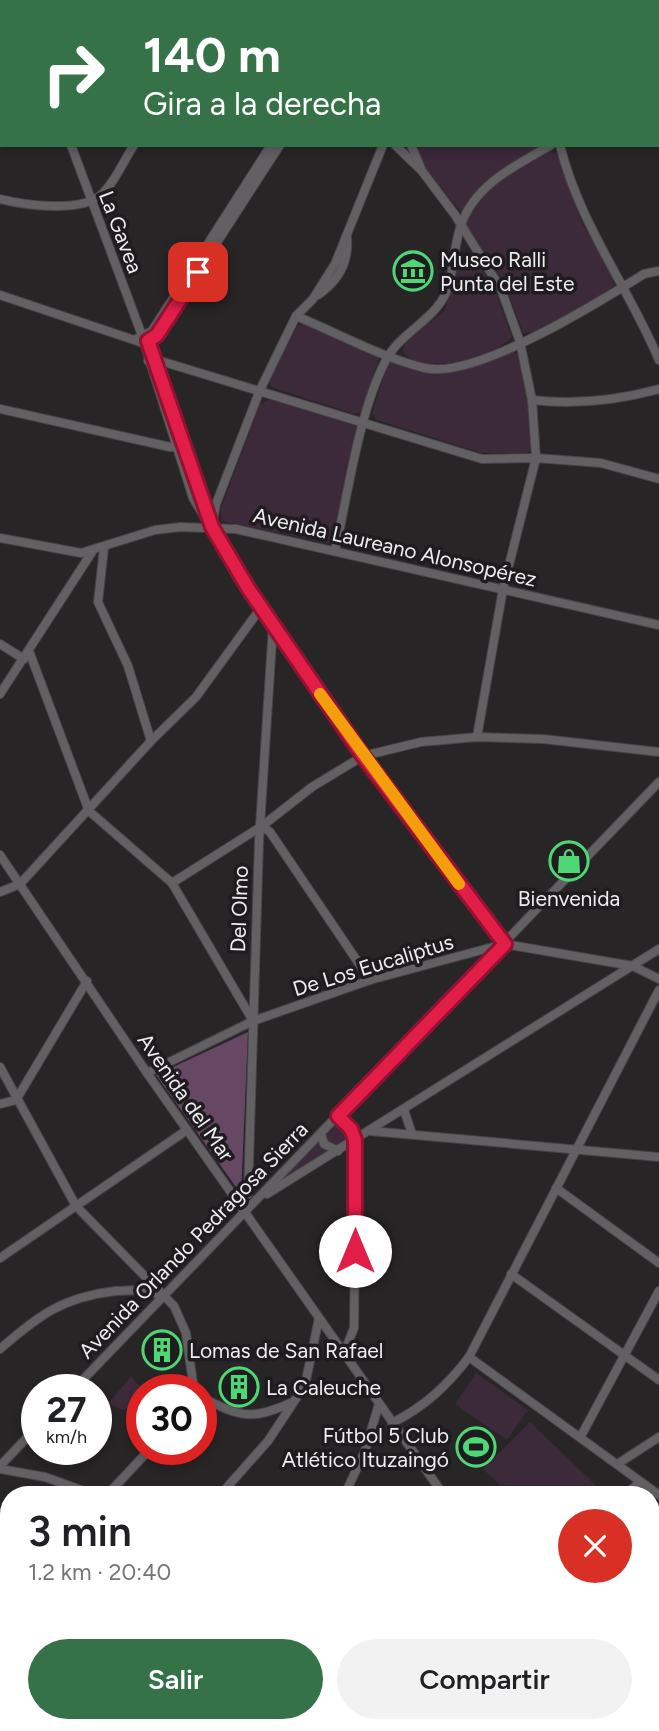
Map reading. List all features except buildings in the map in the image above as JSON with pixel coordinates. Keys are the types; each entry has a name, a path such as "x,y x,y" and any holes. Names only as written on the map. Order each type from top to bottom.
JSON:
{"street":[{"name":"La Gavea","path":"72,147 151,360 179,445 212,527 260,609 363,756 505,944"},
{"path":"0,199 29,206 90,202 102,195 133,147"},
{"path":"142,337 152,331 270,147"},
{"path":"0,295 142,337 157,335 279,147"},
{"path":"212,527 216,504 260,390 296,316 313,299 335,264 382,147"},
{"path":"397,147 422,171 461,225 501,289 520,342 533,400 536,458 503,589 477,737"},
{"path":"412,147 422,171"},
{"path":"335,551 365,421 389,354 437,309 453,271 461,225 487,186 506,171 548,147"},
{"path":"562,147 584,218 625,287 659,360"},
{"path":"296,316 427,369 458,368 564,324 644,274 659,271"},
{"path":"151,360 365,421 482,458 536,458 601,463 659,479"},
{"path":"533,400 607,399 659,388"},
{"path":"0,409 179,445"},
{"name":"Avenida Laureano Alonsopérez","path":"0,538 68,551 92,552 155,530 212,527 248,531 659,625"},
{"path":"104,548 98,602 128,666 151,741"},
{"path":"0,694 92,552"},
{"path":"0,892 20,884 151,741 196,697 260,609"},
{"name":"Del Olmo","path":"248,1194 253,1021 273,626"},
{"path":"0,644 27,655 89,811 172,883 253,1021"},
{"path":"172,883 262,826 312,787 363,756 421,742 477,737 543,739 659,752"},
{"name":"Avenida Orlando Pedragosa Sierra","path":"88,1374 659,782"},
{"path":"262,826 270,832 370,980"},
{"name":"Avenida del Mar","path":"0,855 88,981 146,1073 437,1486"},
{"name":"De Los Eucaliptus","path":"146,1073 253,1021 370,980 505,944 633,966 659,979"},
{"path":"256,1201 659,949"},
{"path":"0,1104 16,1100 88,981"},
{"path":"392,1423 415,1411 434,1396 469,1357 659,990"},
{"path":"0,1067 76,1206 174,1306 186,1333 194,1374"},
{"path":"404,1110 412,1134"},
{"path":"338,1116 351,1129 355,1140 354,1328 344,1353"},
{"path":"351,1129 659,1157"},
{"path":"0,1258 187,1130"},
{"path":"321,1134 328,1148 338,1151"},
{"path":"556,1188 659,1263"},
{"path":"511,1273 659,1380"},
{"path":"0,1349 38,1316 67,1300 125,1290 150,1291 162,1296"},
{"path":"581,1436 659,1291"},
{"path":"228,1486 268,1441 305,1385 319,1318"},
{"path":"469,1357 619,1463 646,1486"},
{"path":"217,1405 237,1415 256,1415 295,1401"},
{"path":"349,1486 365,1451 379,1404"},
{"path":"619,1463 659,1437"},
{"path":"0,1467 21,1444"},
{"path":"115,1486 135,1465"},
{"path":"0,1467 45,1477 70,1486"},
{"path":"635,1486 640,1482"}],"shaded area":[{"path":"416,147 538,147 486,181 461,212 430,176"},
{"path":"548,151 557,153 581,221 608,267 614,285 572,315 544,328 523,333 505,284 467,226 469,214 486,192 512,172"},
{"path":"466,254 475,256 497,295 512,337 490,352 459,362 443,364 414,360 403,353 404,344 445,310 460,261"},
{"path":"298,325 380,355 361,412 354,414 271,387 269,380"},
{"path":"513,351 519,356 528,401 532,447 528,453 482,453 377,420 372,414 387,366 392,362 430,374 442,374"},
{"path":"273,398 358,427 333,538 329,543 221,521 221,508 260,404"},
{"path":"248,1032 241,1194 156,1075"},
{"path":"337,1121 352,1138 276,1185"},
{"path":"476,1373 528,1410 507,1440 455,1404"},
{"path":"126,1382 126,1409 112,1406 112,1399"},
{"path":"530,1422 597,1486 501,1486 483,1469"},
{"name":"Fútbol 5 Club Atlético Ituzaingó","path":"474,1427 495,1453 478,1466 457,1441"}],"slow traffic":[{"path":"320,694 459,884"}],"place":[{"name":"Museo Ralli Punta del Este","path":"413,271"},
{"name":"Bienvenida","path":"569,861"},
{"name":"Lomas de San Rafael","path":"162,1350"},
{"name":"La Caleuche","path":"239,1387"},
{"name":"Fútbol 5 Club Atlético Ituzaingó","path":"476,1447"}],"route":[{"path":"198,272 157,335 148,341 212,527 260,609 363,756 505,944 338,1116 351,1129 355,1140 355,1251"}]}
